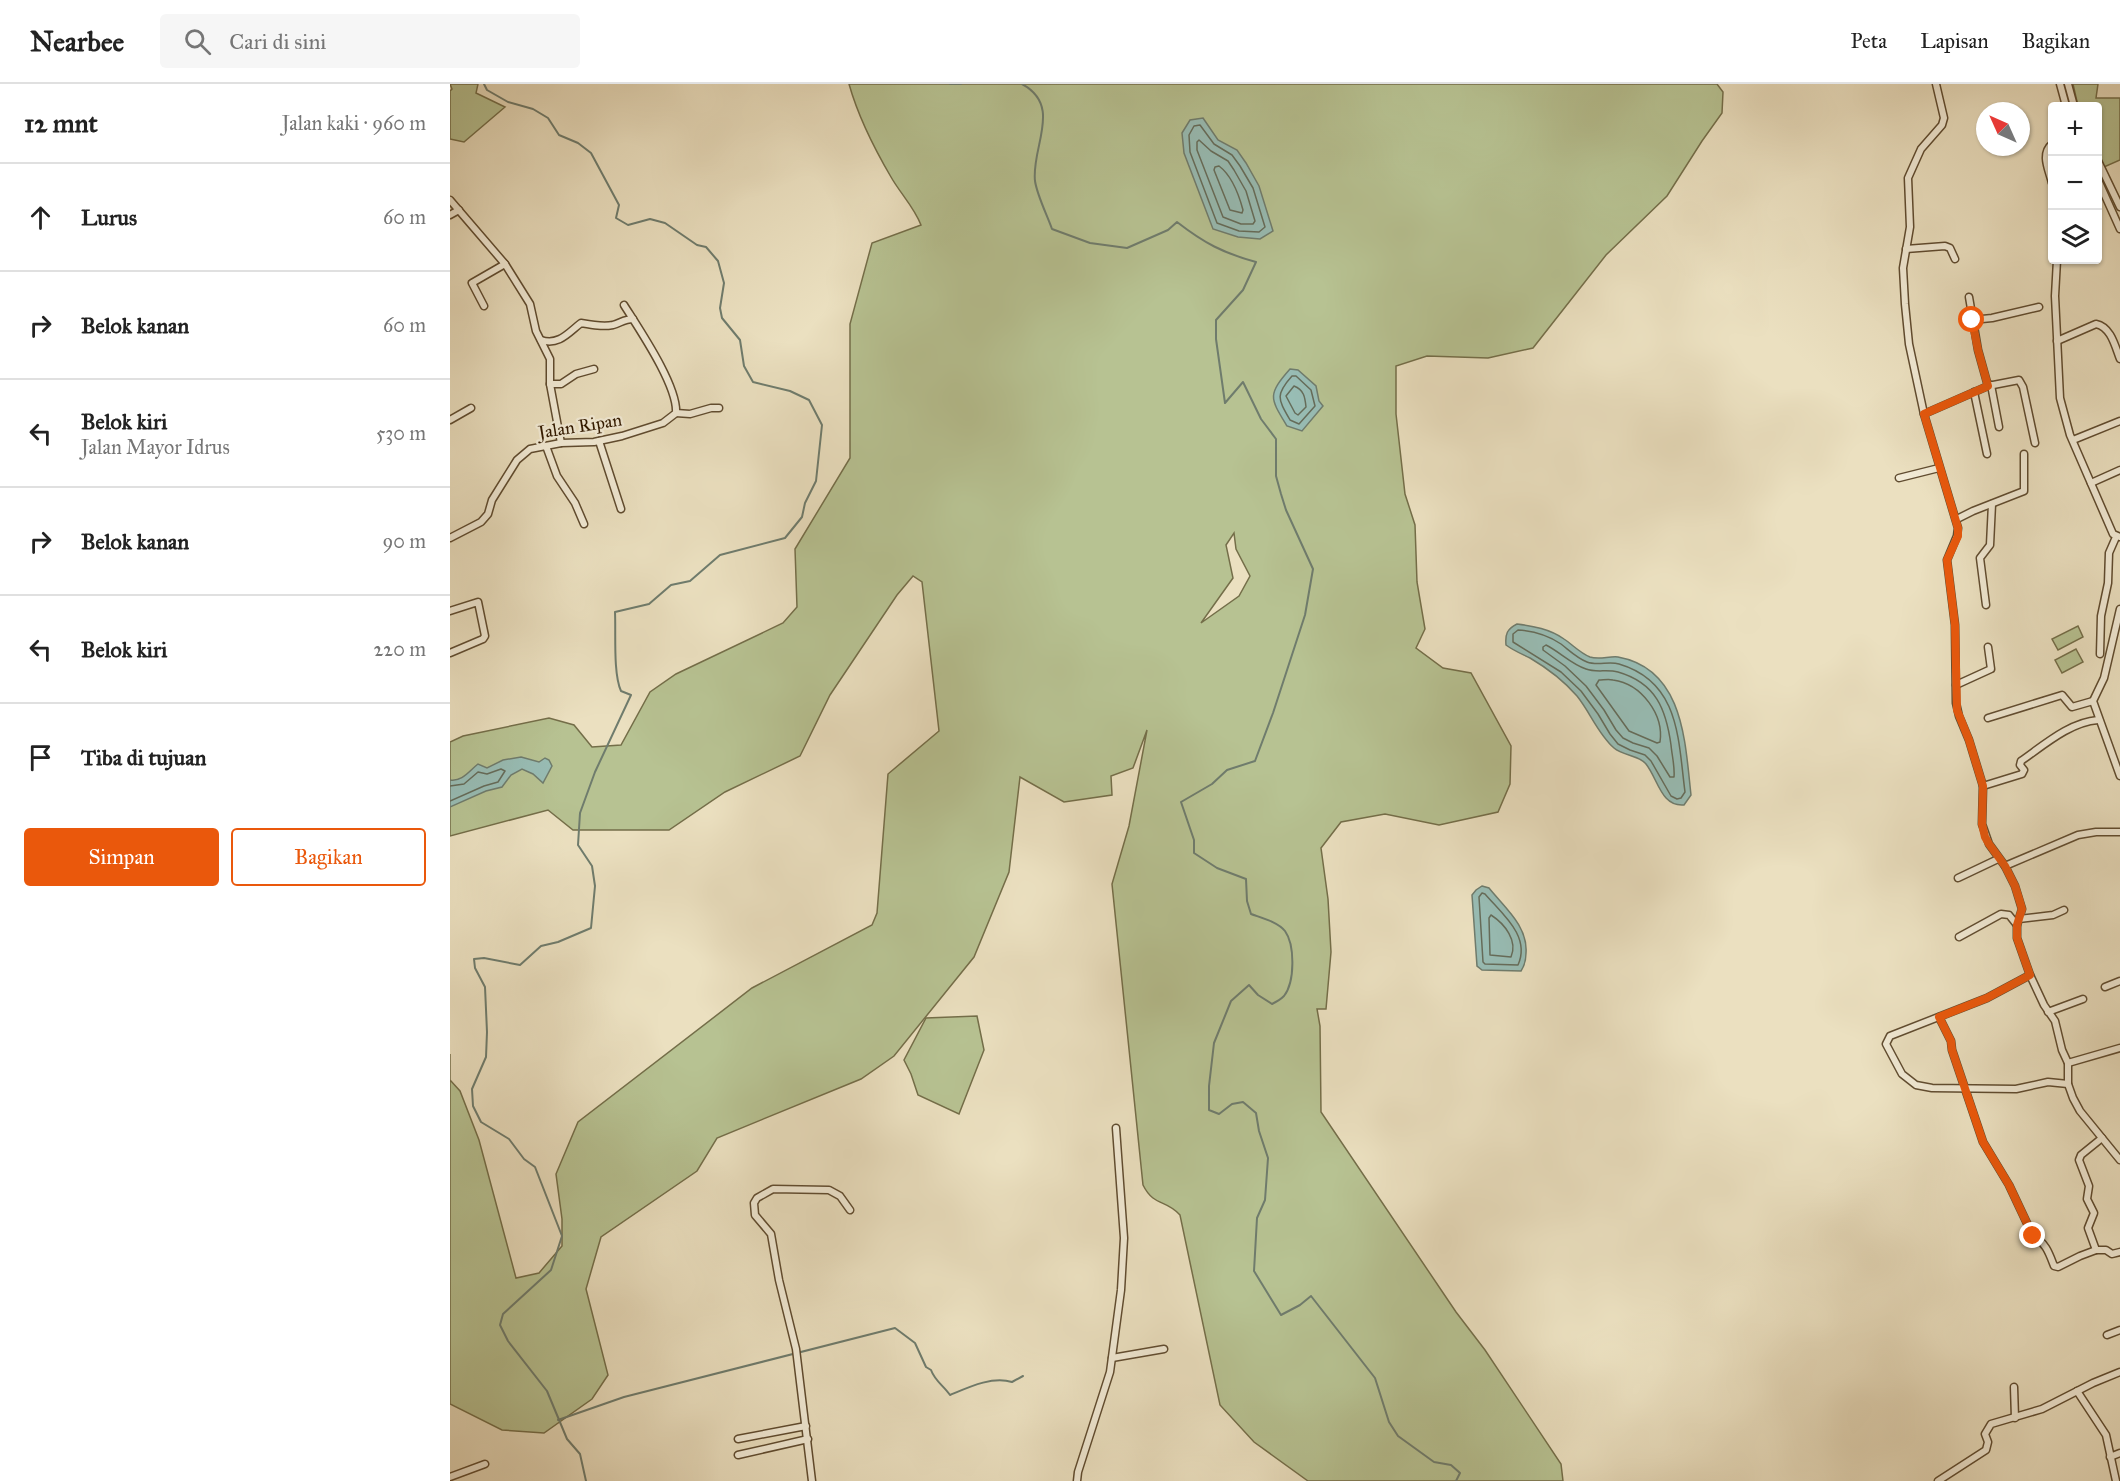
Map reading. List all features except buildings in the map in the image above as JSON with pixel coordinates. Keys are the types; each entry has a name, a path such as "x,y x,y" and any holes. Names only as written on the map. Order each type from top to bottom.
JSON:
{"street":[{"path":"1936,84 1944,118 1938,132 1921,149 1908,178 1911,227 1903,268 1909,344 1924,414 1939,468 1957,519 1958,536 1947,560 1955,625 1959,716 1983,786 1982,824 1989,844 2005,866 2015,886 2022,909 2017,938 2030,975 2055,1022 2068,1063 2068,1084 2080,1111 2120,1160"},
{"path":"2060,84 2065,102"},
{"path":"2068,84 2073,102"},
{"path":"2048,147 2045,157 2048,168"},
{"path":"2102,172 2120,207"},
{"path":"2102,191 2120,229"},
{"path":"450,200 505,264 530,304 536,331 550,359 550,384 561,443"},
{"path":"450,215 459,210"},
{"path":"1906,249 1945,246 1950,248 1954,259"},
{"path":"484,306 472,283 505,264"},
{"path":"2057,264 2060,398 2073,440 2113,534 2118,537 2109,553 2108,583 2101,616 2100,654"},
{"path":"1969,297 1978,350 1999,427"},
{"path":"624,305 658,361 676,410 690,414 719,408"},
{"path":"1972,320 1992,318 2038,307"},
{"path":"541,340 552,342 560,339 569,335 581,323 603,326 617,324 629,318 633,319"},
{"path":"2057,341 2100,324 2109,333 2120,359"},
{"path":"550,384 561,384 576,374 594,369"},
{"path":"1924,414 1989,385 2016,379 2022,382 2036,443"},
{"path":"1974,392 1987,454"},
{"path":"450,420 471,408"},
{"name":"Jalan Ripan","path":"450,538 482,522 488,514 492,500 517,460 530,449 561,443 599,441 639,432 663,423 676,410"},
{"path":"2073,440 2120,421"},
{"path":"599,441 621,509"},
{"path":"546,446 557,476 575,503 584,524"},
{"path":"1957,519 1973,510 2024,491 2024,454"},
{"path":"1899,478 1939,468"},
{"path":"2091,483 2120,470"},
{"path":"1986,605 1980,558 1990,545 1992,504"},
{"path":"450,611 477,602 485,636 483,639 450,653"},
{"path":"2119,770 2098,720 2093,701 2104,678 2120,609"},
{"path":"1956,685 1991,669 1988,647"},
{"path":"1988,718 2061,695 2072,706 2093,701"},
{"path":"1983,786 2022,774 2024,770 2020,765 2021,761 2046,742 2090,721 2098,720"},
{"path":"2005,866 2078,835 2120,832"},
{"path":"1958,878 1998,859"},
{"path":"1959,937 2001,914 2009,915 2018,922 2053,915 2064,910"},
{"path":"2030,975 1987,998 1890,1036 1886,1044 1902,1074 1916,1084 1932,1088 2016,1089 2048,1082 2068,1084"},
{"path":"2105,987 2120,981"},
{"path":"2048,1012 2083,999"},
{"path":"1939,1017 1951,1041 1983,1142 2009,1185 2033,1236 2047,1248 2054,1266 2058,1267 2096,1250 2106,1250 2112,1254 2120,1252"},
{"path":"2068,1063 2120,1048"},
{"path":"1077,1481 1110,1372 1124,1257 1116,1128"},
{"path":"2096,1250 2088,1228 2094,1213 2087,1199 2090,1186 2079,1160 2081,1155 2102,1138"},
{"path":"812,1481 796,1349 779,1280 771,1234 755,1215 754,1203 757,1198 773,1189 829,1190 840,1196 850,1210"},
{"path":"2108,1335 2120,1330"},
{"path":"1112,1358 1164,1349"},
{"path":"1938,1481 1986,1450 1988,1442 1985,1434 1990,1424 2042,1408 2120,1372"},
{"path":"2013,1387 2015,1418"},
{"path":"2077,1391 2106,1435 2116,1481"},
{"path":"738,1439 806,1426"},
{"path":"738,1455 807,1439"},
{"path":"2110,1457 2120,1453"},
{"path":"450,1477 485,1464"}],"green space":[{"path":"450,84 478,84 476,93 505,107 464,142 450,139 450,91 452,89"},
{"path":"849,84 1717,84 1723,92 1722,113 1667,196 1606,255 1533,348 1488,358 1427,356 1396,366 1396,414 1405,494 1415,525 1417,582 1425,629 1416,648 1443,668 1471,673 1511,746 1510,784 1498,812 1439,825 1385,814 1341,822 1321,848 1328,899 1331,952 1326,1009 1317,1009 1320,1026 1321,1112 1561,1464 1563,1481 1308,1481 1254,1442 1220,1405 1180,1215 1151,1197 1143,1185 1112,884 1129,826 1147,730 1133,768 1111,776 1112,795 1064,802 1020,777 1009,872 974,957 894,1056 861,1079 717,1138 697,1171 601,1237 586,1289 608,1375 592,1399 544,1433 502,1430 450,1404 450,1080 460,1091 479,1140 516,1278 539,1273 562,1246 562,1219 556,1174 578,1122 752,988 872,925 877,913 888,774 939,731 922,582 913,576 897,595 830,695 800,756 725,792 669,830 573,830 548,810 450,836 450,742 463,736 549,718 574,725 592,747 621,745 650,692 676,674 783,623 797,607 795,549 850,458 850,324 872,243 921,225 873,143","holes":["1234,533 1236,549 1250,576 1239,596 1201,623 1233,578 1226,545"]},
{"path":"2073,84 2098,84 2096,98 2120,98 2120,160 2104,167 2102,162 2102,102 2077,102"},
{"path":"2078,626 2083,637 2058,650 2052,639"},
{"path":"2076,649 2083,662 2062,673 2055,660"},
{"path":"977,1016 984,1050 959,1114 918,1095 904,1060 926,1018"}],"water":[{"path":"1203,118 1218,140 1237,150 1259,186 1273,231 1260,239 1238,237 1213,229 1184,153 1182,133 1190,120"},
{"path":"1290,369 1298,370 1316,386 1319,401 1323,406 1302,431 1287,426 1274,403 1274,391"},
{"path":"1517,624 1553,633 1590,657 1618,657 1640,664 1656,676 1669,692 1683,731 1691,795 1684,805 1670,802 1665,797 1643,761 1618,751 1608,742 1577,696 1561,680 1549,670 1506,645 1507,632"},
{"path":"521,757 539,762 545,758 549,760 552,766 543,783 533,774 522,769 511,775 502,787 486,791 450,807 450,780 462,778 478,764 487,768 503,760"},
{"path":"1482,886 1489,888 1508,910 1523,934 1526,956 1521,971 1482,970 1477,966 1472,895"}],"waterway":[{"path":"484,84 487,90 508,102 533,109 548,118 559,135 578,143 591,153 619,205 616,218 628,225 650,219 665,223 697,245 706,247 718,261 724,283 720,308 722,318 740,340 744,366 753,382 790,391 809,400 822,425 816,481 805,503 802,517 785,538 720,555 690,581 671,585 649,604 615,612 618,683 621,691 631,695 595,772 580,813 578,845 592,866 595,886 591,928 558,942 541,946 520,965 484,958 474,959 475,968 485,987 487,1032 486,1057 472,1089 473,1106 481,1122 509,1139 524,1159 535,1167 562,1236 551,1270 503,1314 500,1325 508,1341 547,1391 567,1439 580,1454 586,1481"},
{"path":"950,84 961,84"},
{"path":"1022,84 1034,93 1041,104 1042,128 1035,181 1052,229 1090,243 1127,248 1168,230 1177,222 1214,246 1256,262 1243,290 1216,320 1216,339 1225,403 1243,382 1261,419 1276,439 1276,476 1281,494 1313,569 1305,615 1255,761 1227,770 1212,784 1181,802 1194,840 1194,853 1217,868 1246,879 1247,901 1251,914 1274,923 1285,931 1291,945 1292,973 1288,990 1284,996 1272,1004 1258,995 1249,985 1231,1001 1214,1043 1209,1110 1219,1114 1232,1104 1243,1102 1256,1113 1268,1158 1265,1200 1257,1218 1254,1271 1281,1315 1311,1296 1375,1378 1389,1422 1398,1436 1434,1462 1451,1465 1460,1473 1456,1481"},
{"path":"558,1420 624,1397 895,1328 915,1343 926,1367 931,1370 950,1395 981,1383 997,1380 1012,1382 1023,1376"}],"route":[{"path":"1972,320 1988,386 1924,414 1939,468 1957,519 1958,536 1948,553 1947,560 1955,625 1957,710 1983,786 1982,824 1985,837 2005,866 2015,886 2022,909 2017,925 2017,938 2030,975 1987,998 1939,1017 1951,1041 1983,1142 2009,1185 2033,1236"}]}
